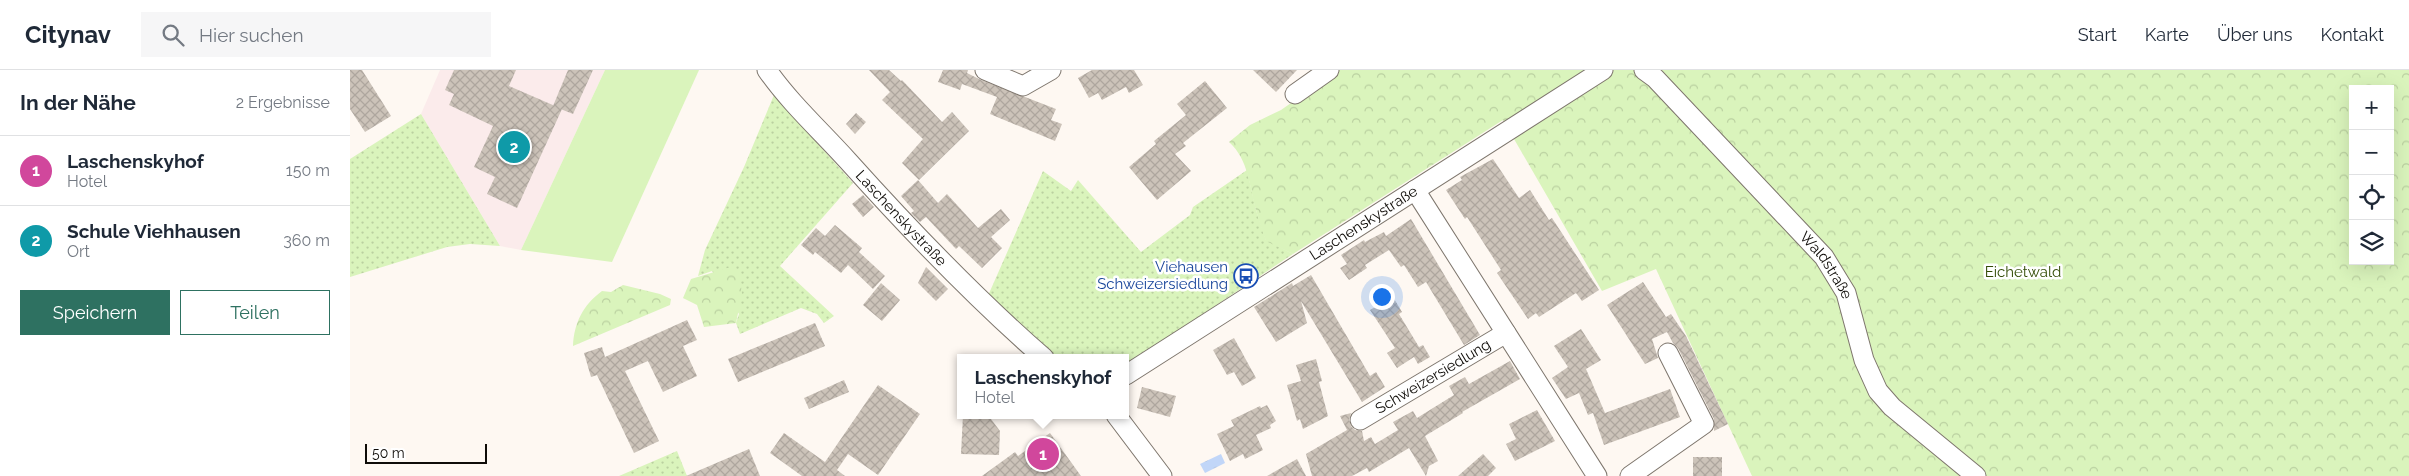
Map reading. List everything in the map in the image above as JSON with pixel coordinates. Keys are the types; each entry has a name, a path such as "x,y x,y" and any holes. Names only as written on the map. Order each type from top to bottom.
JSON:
{"street":[{"name":"Laschenskystraße","path":"767,70 892,210 1007,326 1039,354"},
{"path":"985,70 1023,86 1051,70"},
{"path":"1295,94 1329,70"},
{"name":"Laschenskystraße","path":"1129,372 1603,70"},
{"name":"Waldstraße","path":"1644,70 1655,78 1824,257 1846,293 1864,360 1878,391 1892,407 1976,476"},
{"name":"Schweizersiedlung","path":"1416,190 1597,476"},
{"name":"Schweizersiedlung","path":"1360,420 1506,333"},
{"path":"1630,476 1704,424 1668,353"},
{"path":"1119,419 1162,476"}],"shaded area":[{"path":"440,70 605,70 521,250 500,246 421,114"}],"green space":[{"path":"605,70 699,70 612,262 521,250"},
{"name":"Eichetwald","path":"1338,70 2409,70 2409,476 1752,476 1656,269 1602,291 1503,120 1293,254 1266,241 1244,165 1236,149 1229,142 1250,125 1281,110"},
{"path":"774,95 853,183 780,266 834,316 824,323 817,314 801,308 740,334 736,323 739,314 712,271 698,276 705,250 744,167"},
{"path":"421,114 500,246 470,244 447,247 350,277 350,159"},
{"path":"1247,170 1256,210 1266,240 1293,254 1134,360 1129,362 1129,354 1052,354 987,298 1043,171 1071,191 1078,180 1141,252 1190,215 1193,207"},
{"path":"731,267 739,271 742,294 736,323 704,327 697,305 683,298 691,279"},
{"path":"623,285 660,294 671,299 670,305 573,346 575,330 585,308 602,291 611,292"},
{"path":"677,451 687,476 619,476"}],"water":[{"path":"1221,454 1225,463 1205,473 1200,464"}],"building":[{"path":"350,70 362,70 391,116 365,132 350,109"},
{"path":"454,70 516,70 509,86 562,109 517,208 487,194 495,177 474,167 493,126 449,105 454,94 445,90"},
{"path":"568,70 593,70 573,114 553,106"},
{"path":"869,70 889,70 902,80 942,122 952,112 969,131 919,180 902,163 923,139 882,100 890,92"},
{"path":"943,70 968,70 967,73 981,80 1056,109 1051,120 1062,124 1055,141 990,114 997,97 962,84 960,90 938,82"},
{"path":"1092,70 1134,70 1143,85 1129,93 1126,87 1102,100 1098,93 1089,98 1078,78"},
{"path":"1253,70 1297,70 1276,92"},
{"path":"1205,81 1227,108 1183,143 1186,146 1175,154 1191,171 1157,200 1129,167 1156,144 1154,141 1186,115 1177,104"},
{"path":"856,113 866,122 855,134 846,124"},
{"path":"1493,159 1519,198 1530,190 1549,220 1552,218 1599,290 1582,301 1576,293 1539,317 1536,313 1528,319 1497,273 1501,270 1467,217 1465,219 1446,190 1462,180 1460,177"},
{"path":"918,180 938,203 947,194 978,228 1001,209 1010,220 991,237 1002,248 982,268 959,246 956,249 926,217 920,222 911,213 914,211 901,196"},
{"path":"863,195 874,207 863,217 852,204"},
{"path":"1411,219 1480,335 1464,345 1426,282 1418,287 1404,265 1401,267 1389,250 1365,265 1367,268 1349,280 1340,268 1347,264 1341,255 1364,240 1365,242 1384,232 1386,236"},
{"path":"835,225 862,248 859,252 885,276 873,289 848,265 841,273 815,252 813,255 801,245 816,228 825,236"},
{"path":"926,267 948,289 936,301 918,283"},
{"path":"1311,275 1370,376 1376,372 1385,387 1362,402 1301,301 1307,323 1276,342 1254,307 1292,283 1293,286"},
{"path":"1643,282 1666,317 1671,314 1686,336 1728,424 1714,431 1714,419 1678,348 1667,332 1652,339 1658,358 1645,364 1607,305"},
{"path":"881,283 900,300 882,321 863,305"},
{"path":"1393,297 1402,312 1399,314 1419,347 1423,345 1430,357 1418,364 1414,357 1397,368 1387,353 1395,348 1370,310"},
{"path":"687,320 697,340 683,346 697,376 663,392 648,361 625,371 659,441 634,453 597,375 591,377 584,353 602,347 605,357"},
{"path":"815,323 825,346 738,382 728,359"},
{"path":"1581,329 1601,360 1586,369 1605,413 1670,389 1680,417 1604,445 1593,413 1588,415 1579,393 1566,399 1552,378 1568,367 1554,346"},
{"path":"1234,338 1256,378 1242,386 1234,372 1227,375 1213,350"},
{"path":"1316,359 1322,381 1319,382 1328,416 1303,429 1300,419 1297,421 1287,385 1301,381 1296,365"},
{"path":"1510,361 1520,379 1462,412 1425,436 1438,461 1429,466 1426,476 1409,448 1369,472 1367,468 1352,476 1312,476 1306,454 1347,430 1340,416 1351,413 1349,420 1351,426 1355,430 1362,431 1364,441 1371,437 1375,444 1398,430 1393,422 1413,411 1417,418 1454,395 1449,386 1465,377 1469,384"},
{"path":"844,380 849,392 809,409 804,398"},
{"path":"878,385 920,414 878,475 848,454 837,470 845,476 802,476 770,453 784,433 825,462"},
{"path":"1142,387 1176,396 1170,417 1137,408"},
{"path":"1267,405 1276,421 1270,425 1271,428 1256,435 1263,450 1245,459 1243,454 1230,461 1217,434 1234,426 1231,420 1260,406 1261,408"},
{"path":"1537,410 1555,441 1515,461 1506,444 1516,439 1509,424"},
{"path":"963,419 991,419 1000,431 999,455 961,454"},
{"path":"1050,433 1081,476 982,476 1015,452 1018,456"},
{"path":"749,449 760,476 686,476"},
{"path":"1483,454 1496,468 1488,476 1458,476"},
{"path":"1693,457 1722,457 1722,476 1693,476"},
{"path":"1297,459 1306,476 1267,476"}],"place":[{"name":"Schule Viehhausen","path":"514,147"},
{"name":"Viehausen Schweizersiedlung","path":"1246,276"},
{"name":"Laschenskyhof","path":"1043,454"}]}
